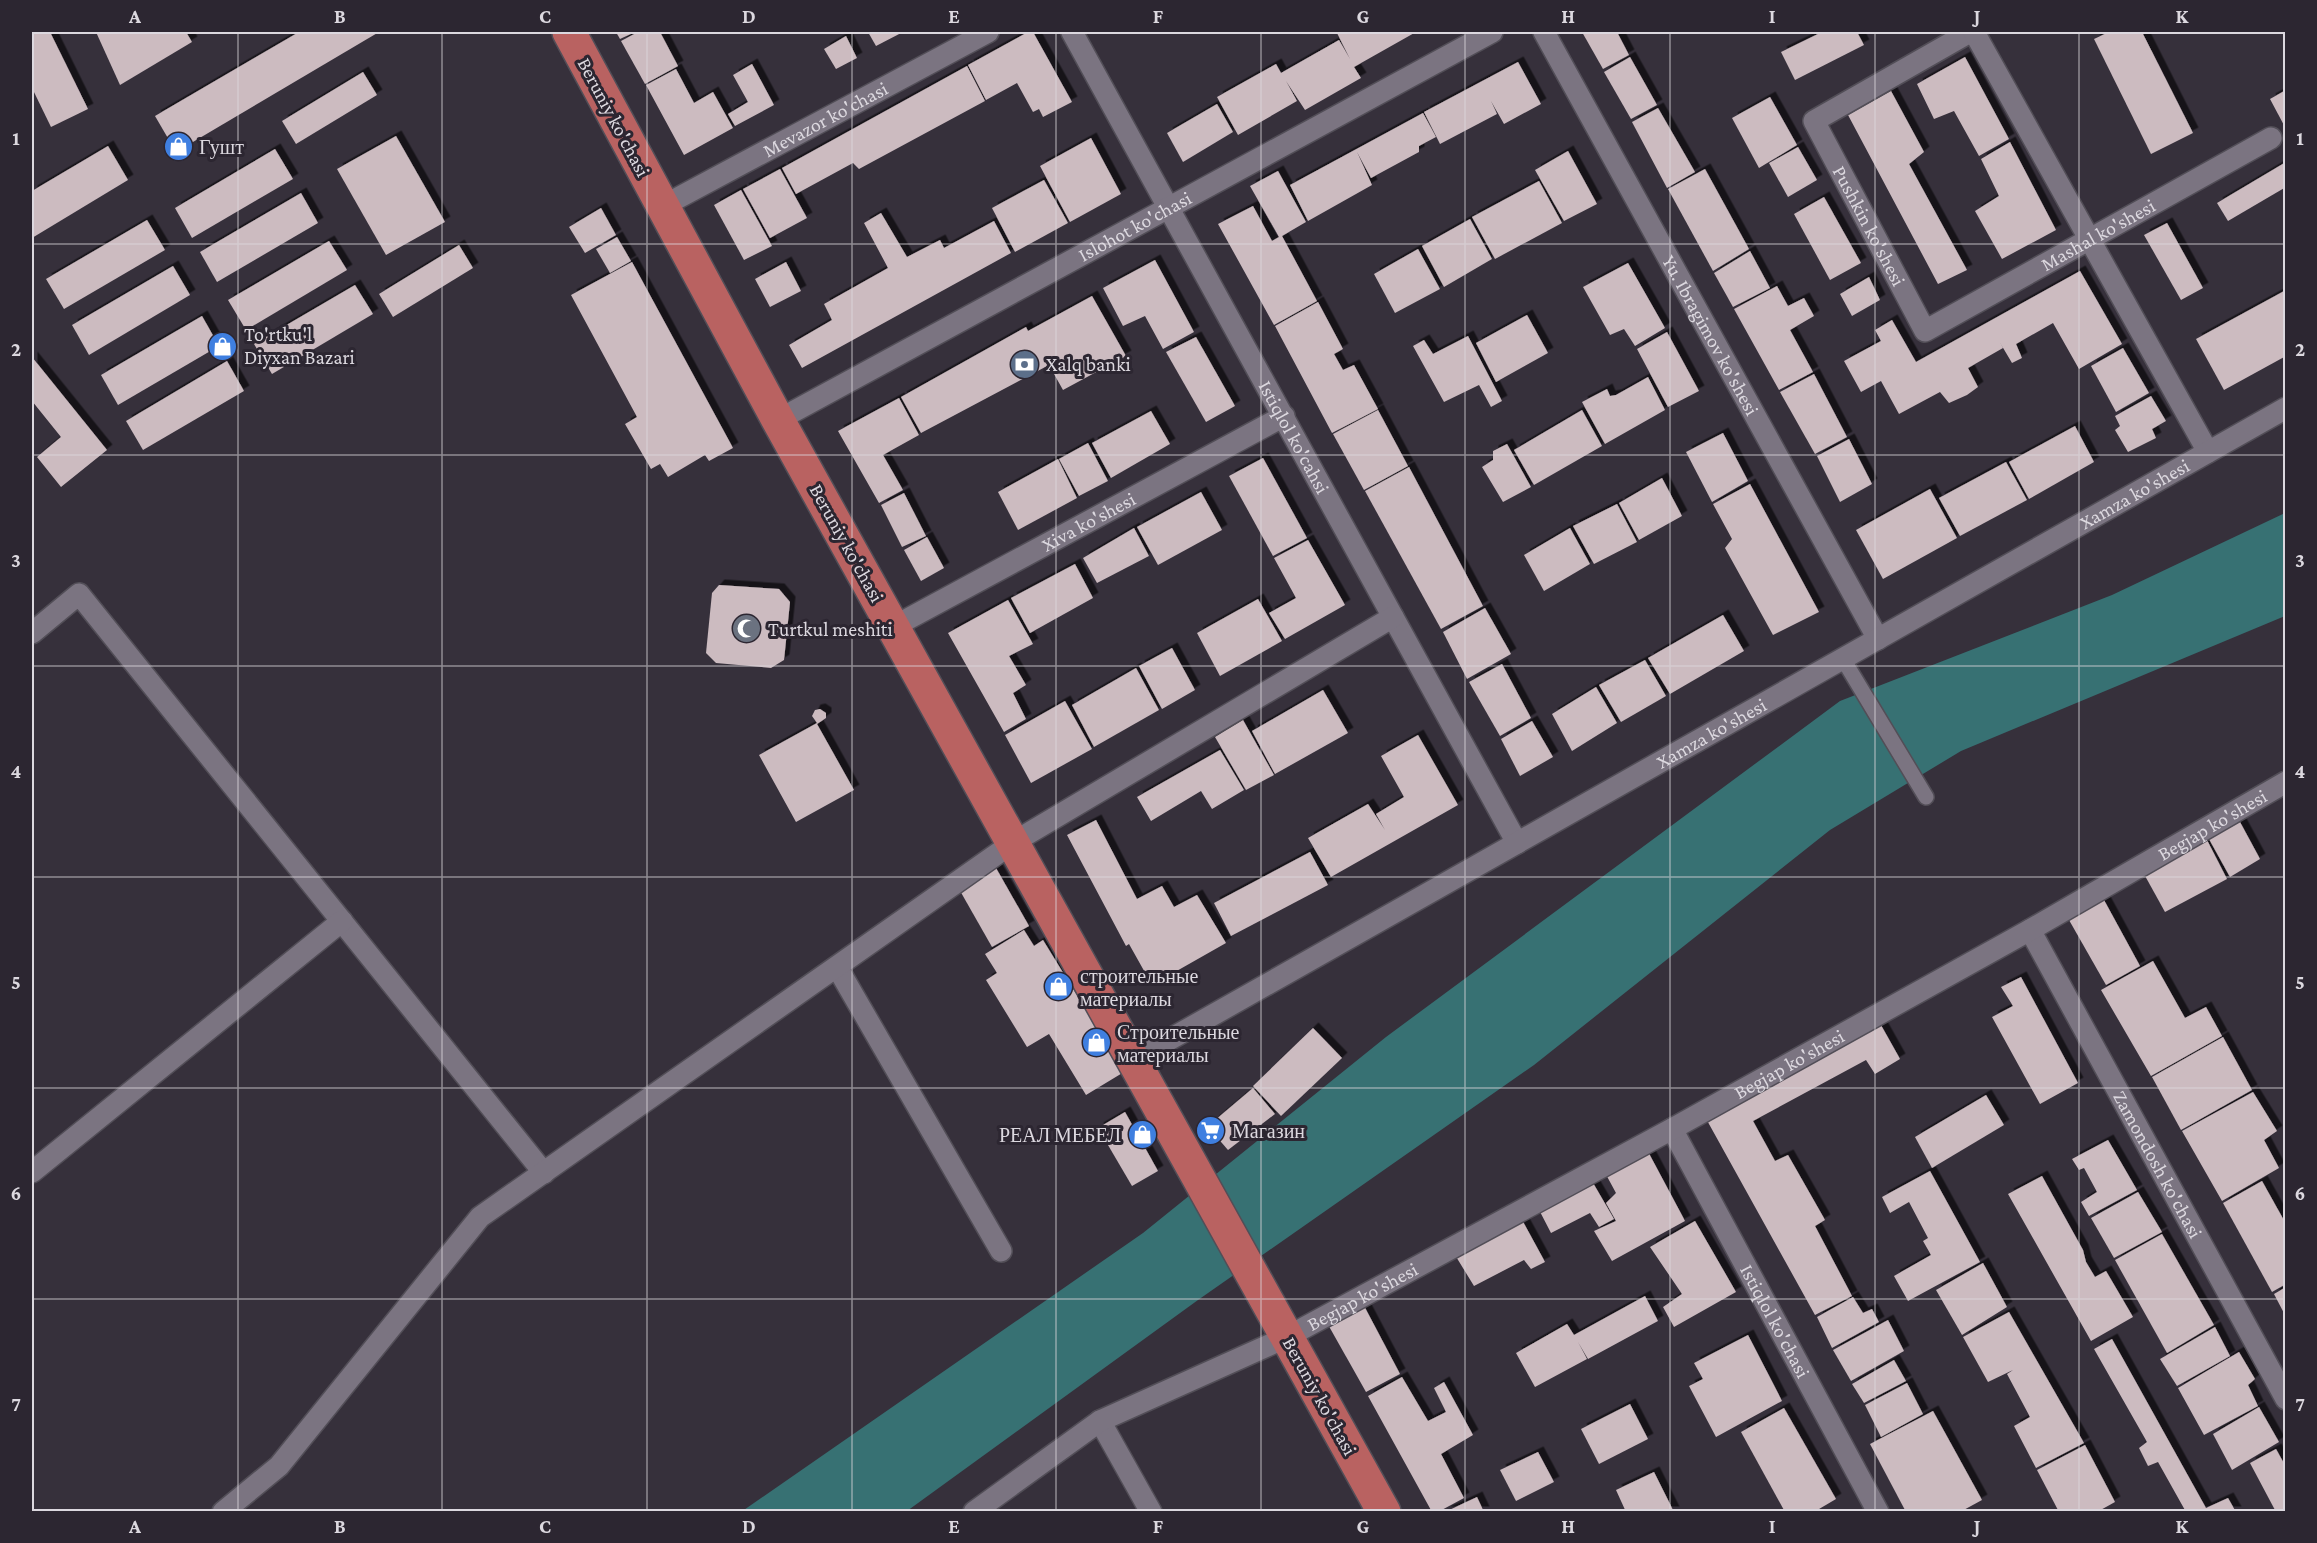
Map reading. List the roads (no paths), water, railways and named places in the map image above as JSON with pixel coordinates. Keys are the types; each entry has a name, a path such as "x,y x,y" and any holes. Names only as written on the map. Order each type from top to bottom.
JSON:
{"main road":[{"name":"Beruniy ko'chasi","path":"569,32 778,420 1184,1146 1255,1281 1384,1512"}],"street":[{"name":"Mevazor ko'chasi","path":"663,206 988,32"},
{"name":"Istiqlol ko'cahsi","path":"1072,32 1517,843"},
{"name":"Islohot ko'chasi","path":"778,420 1492,32"},
{"name":"Yu. Ibragimov ko'shesi","path":"1544,32 1878,639"},
{"name":"Pushkin ko'shesi","path":"1925,331 1814,121 1972,32"},
{"path":"1972,32 2208,452"},
{"name":"Mashal ko'shesi","path":"1925,331 2271,138"},
{"name":"Xamza ko'shesi","path":"1135,1059 2286,408"},
{"name":"Xiva ko'shesi","path":"893,627 1284,416"},
{"path":"32,633 79,594 544,1173"},
{"path":"223,1512 279,1466 480,1217 1014,842 1393,616"},
{"path":"1842,659 1926,797"},
{"name":"Begjap ko'shesi","path":"974,1512 1100,1421 1287,1337 1672,1129 2030,930 2286,782"},
{"path":"32,1172 342,921"},
{"name":"Zamondosh ko'chasi","path":"2030,930 2286,1399"},
{"path":"837,967 1001,1251"},
{"name":"Istiqlol ko'chasi","path":"1672,1129 1878,1512"},
{"path":"1100,1421 1151,1512"}],"place":[{"name":"Гушт","path":"178,147"},
{"name":"To'rtku'l Diyxan Bazari","path":"223,346"},
{"name":"Xalq banki","path":"1025,364"},
{"name":"Turtkul meshiti","path":"747,629"},
{"name":"строительные материалы","path":"1059,987"},
{"name":"Строительные материалы","path":"1096,1043"},
{"name":"Магазин","path":"1211,1131"},
{"name":"РЕАЛ МЕБЕЛ","path":"1142,1135"}]}
